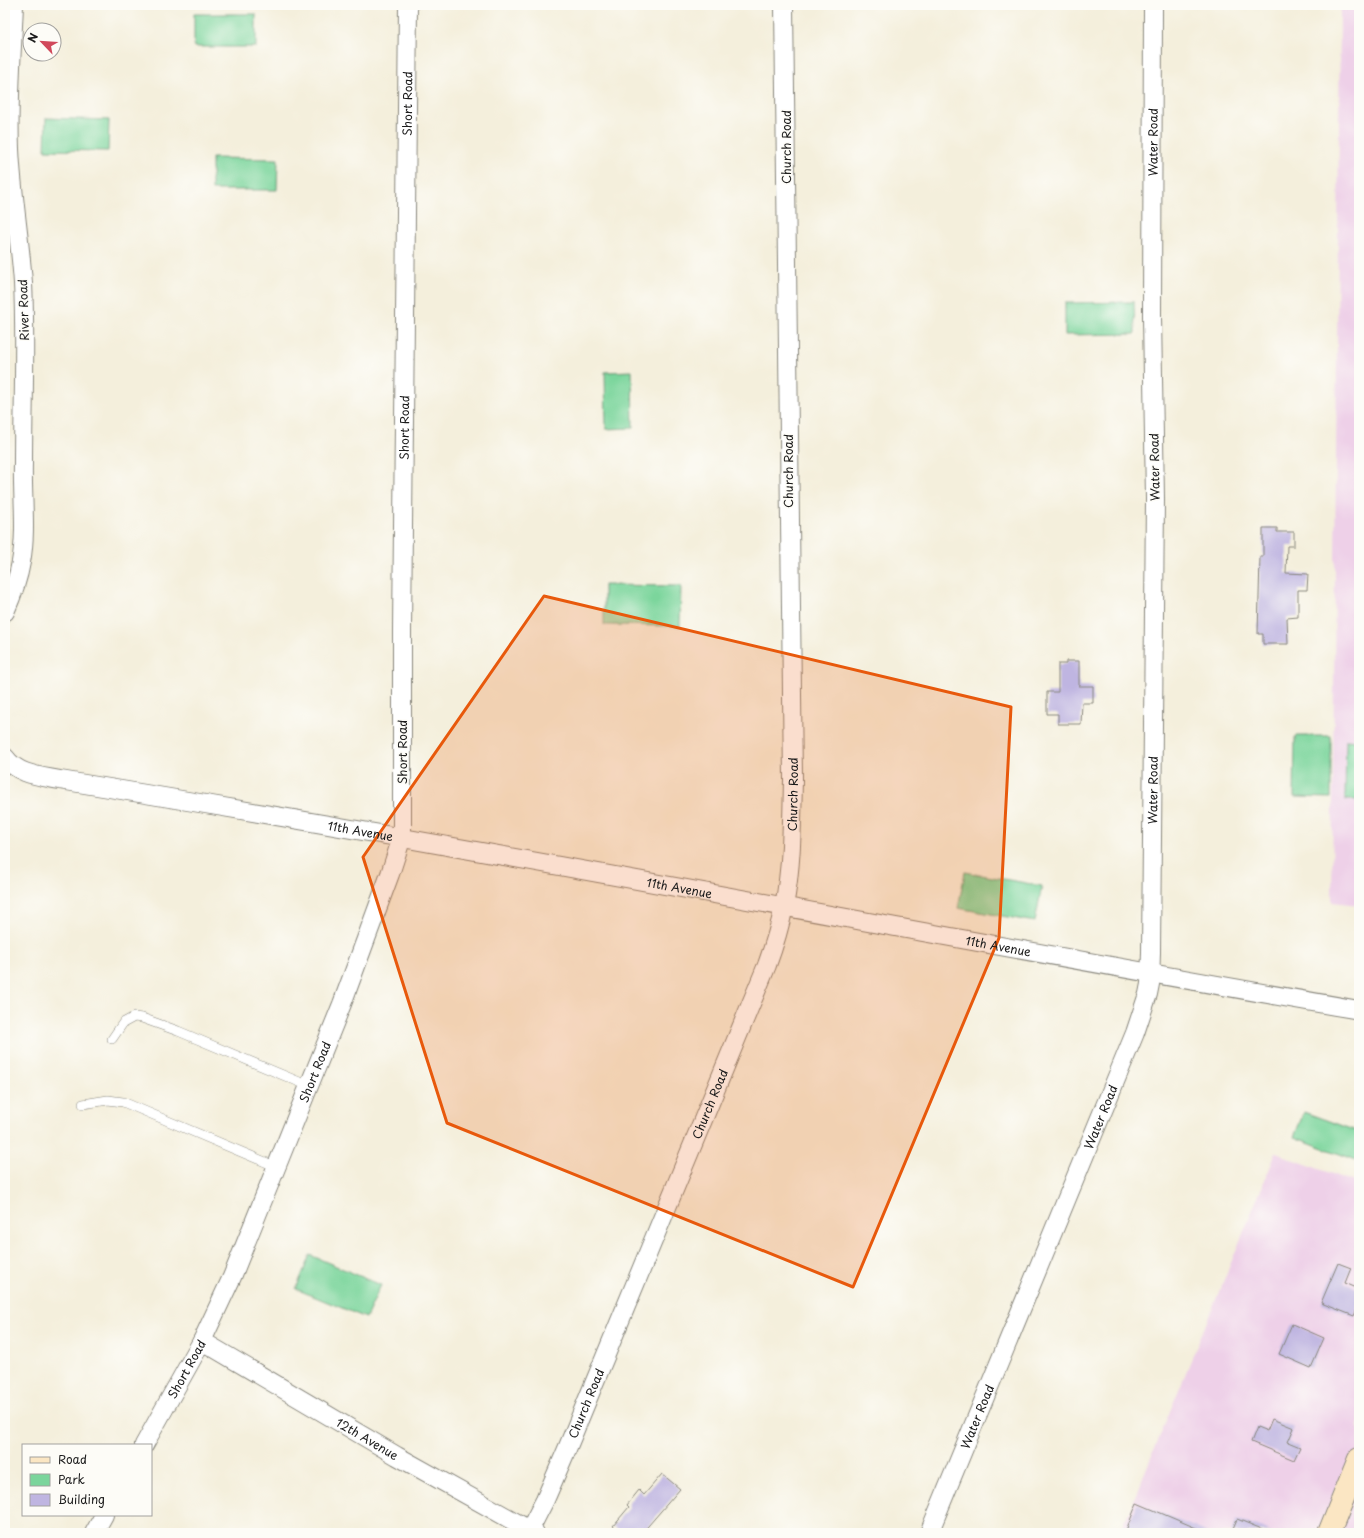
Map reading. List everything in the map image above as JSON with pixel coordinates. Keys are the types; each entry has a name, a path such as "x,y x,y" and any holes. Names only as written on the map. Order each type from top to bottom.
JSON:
{"main road":[{"path":"1329,1533 1359,1459"}],"street":[{"name":"River Road","path":"5,612 14,592 21,563 24,539 23,283 11,166 9,123 9,84 14,5"},
{"name":"Short Road","path":"145,1444 202,1341 232,1277 342,1004 390,874 402,837 402,631 408,5"},
{"name":"Church Road","path":"531,1532 567,1449 761,980 777,937 784,906 789,874 793,780 784,5"},
{"name":"Water Road","path":"929,1533 1135,1033 1148,994 1152,918 1154,568 1152,316 1153,5"},
{"name":"11th Avenue","path":"5,757 13,766 30,774 402,837 1150,974 1359,1010"},
{"name":"12th Avenue","path":"202,1341 397,1456 531,1532"},
{"path":"94,1533 103,1516"}],"lane":[{"path":"112,1040 123,1023 134,1018 142,1018 178,1031 309,1086"},
{"path":"83,1104 108,1100 123,1102 277,1167"}],"highlighted area":[{"path":"544,596 1011,707 999,938 853,1287 447,1123 363,857"}],"shaded area":[{"path":"1340,7 1359,7 1359,905 1332,902"},
{"path":"1276,1153 1354,1182 1359,1169 1359,1533 1120,1533"}],"green space":[{"path":"194,14 256,14 256,47 194,47"},
{"path":"46,118 109,120 108,151 45,150"},
{"path":"212,158 278,159 277,190 212,190"},
{"path":"1134,302 1135,334 1065,335 1065,303"},
{"path":"632,371 633,428 606,429 605,372"},
{"path":"604,585 681,586 680,626 604,625"},
{"path":"1295,736 1331,736 1331,798 1294,797"},
{"path":"1346,740 1359,741 1359,800 1345,800"},
{"path":"965,872 1042,886 1035,922 958,908"},
{"path":"1304,1112 1359,1132 1359,1151 1356,1160 1294,1137"},
{"path":"310,1255 381,1285 366,1318 296,1289"}],"building":[{"path":"1263,528 1277,528 1277,532 1294,532 1294,546 1287,546 1286,573 1308,574 1307,590 1298,590 1298,617 1287,618 1288,644 1263,644 1263,634 1258,634 1260,557 1263,557"},
{"path":"1066,661 1079,661 1079,686 1093,686 1093,703 1082,703 1081,724 1058,724 1058,714 1047,714 1047,692 1058,692 1058,664 1066,664"},
{"path":"1338,1263 1351,1268 1345,1283 1359,1289 1359,1304 1354,1316 1321,1303"},
{"path":"1292,1324 1324,1338 1311,1368 1279,1354"},
{"path":"1272,1419 1294,1428 1288,1442 1300,1447 1294,1460 1251,1442 1257,1427 1267,1431"},
{"path":"662,1474 680,1489 642,1533 621,1533 613,1526 629,1507 627,1505 639,1490 644,1495"},
{"path":"1137,1503 1208,1533 1125,1533"},
{"path":"1237,1519 1272,1533 1231,1533"}]}
